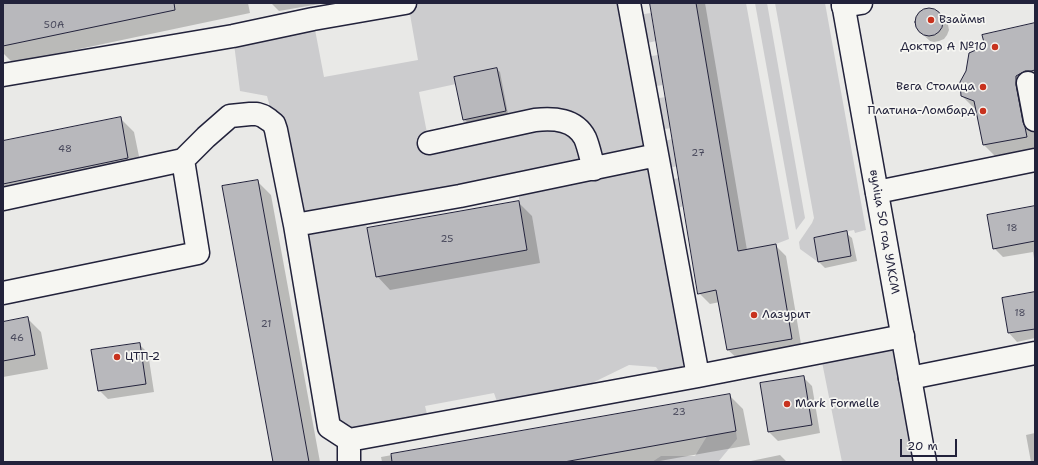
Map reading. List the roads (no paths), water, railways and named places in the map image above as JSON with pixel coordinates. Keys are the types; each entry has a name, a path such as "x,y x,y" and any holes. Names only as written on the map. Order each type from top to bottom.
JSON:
{"main road":[{"path":"3,75 233,36 405,3"},
{"path":"628,3 698,376"},
{"name":"вуліца 50 год УЛКСМ","path":"849,4 877,192 925,462"},
{"path":"1028,83 1035,120"},
{"path":"3,199 183,160 230,116 257,114 270,120 274,124 276,130 295,225 329,427 349,440 698,376 903,336"},
{"path":"429,144 535,120 558,120 569,124 579,131 585,139 594,169"},
{"path":"295,225 460,196 657,156"},
{"path":"3,293 198,253 183,160"},
{"path":"877,192 1035,160"},
{"path":"910,378 1035,354"},
{"path":"349,440 349,462"}],"place":[{"name":"Взаймы","path":"931,20"},
{"name":"Доктор А №10","path":"995,47"},
{"name":"Вега Столица","path":"983,87"},
{"name":"Платина-Ломбард","path":"983,111"},
{"name":"Лазурит","path":"754,315"},
{"name":"ЦТП-2","path":"117,357"},
{"name":"Mark Formelle","path":"787,404"}]}
